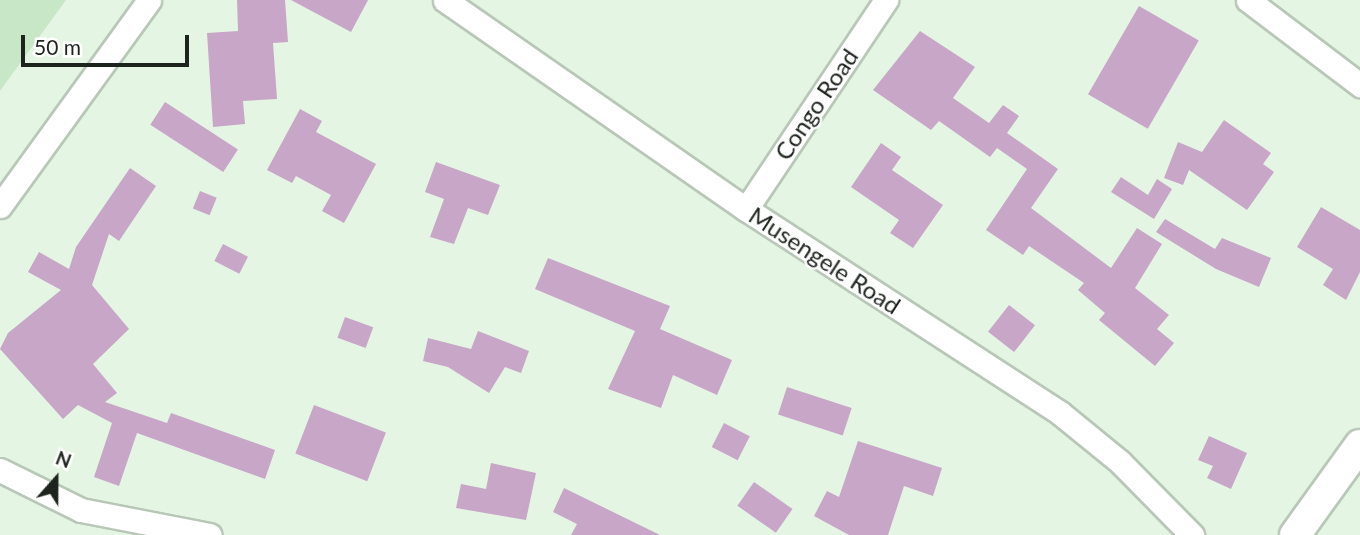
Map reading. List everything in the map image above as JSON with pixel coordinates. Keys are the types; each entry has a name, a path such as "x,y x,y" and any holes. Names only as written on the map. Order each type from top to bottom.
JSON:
{"street":[{"path":"0,206 149,0"},
{"name":"Musengele Road","path":"445,0 746,209 1060,413 1119,462 1192,535"},
{"name":"Congo Road","path":"746,209 886,0"},
{"path":"1248,0 1360,85"},
{"path":"1295,535 1360,445"},
{"path":"0,470 81,510 210,535"}],"green space":[{"path":"0,0 66,0 0,91"}],"building":[{"path":"237,0 285,0 288,42 273,43 277,99 243,101 245,124 213,127 207,33 238,31"},
{"path":"291,0 368,0 351,32"},
{"path":"1139,6 1199,40 1148,129 1088,94"},
{"path":"920,31 975,67 953,98 989,123 1003,105 1019,116 1007,133 1058,169 1031,208 1111,268 1137,228 1162,244 1135,288 1169,315 1157,329 1174,343 1155,366 1099,320 1105,313 1078,290 1084,283 1029,246 1023,255 986,230 1027,169 997,148 990,157 939,121 931,130 873,90"},
{"path":"165,102 238,149 223,172 150,125"},
{"path":"300,109 322,121 316,132 376,164 344,223 322,211 331,195 296,176 292,183 267,170"},
{"path":"1224,120 1271,153 1263,164 1274,172 1247,210 1189,170 1183,185 1164,178 1178,142 1202,152"},
{"path":"881,143 901,157 892,170 943,205 913,248 890,233 899,220 851,187"},
{"path":"436,162 500,185 488,215 468,208 454,244 430,237 444,199 425,192"},
{"path":"130,168 156,186 119,241 109,234 92,285 129,329 93,364 117,393 105,402 167,423 171,413 275,450 265,479 137,433 119,486 94,477 112,423 78,405 63,419 0,349 8,333 61,290 28,272 39,252 69,269 76,247"},
{"path":"1121,177 1148,195 1157,179 1172,189 1154,219 1111,192"},
{"path":"200,191 217,198 210,215 193,209"},
{"path":"1321,207 1360,230 1360,272 1346,300 1323,285 1333,269 1297,247"},
{"path":"1165,219 1215,249 1222,238 1271,258 1259,287 1216,269 1156,232"},
{"path":"223,244 248,257 239,274 214,261"},
{"path":"548,258 670,306 660,329 732,360 717,395 673,375 661,408 608,389 635,331 535,289"},
{"path":"1009,305 1035,325 1014,352 988,332"},
{"path":"345,317 373,327 366,348 337,338"},
{"path":"478,331 529,351 521,373 505,367 489,393 448,367 423,361 428,338 471,349"},
{"path":"787,387 852,408 843,436 778,415"},
{"path":"314,405 386,433 367,481 295,454"},
{"path":"724,423 750,436 738,460 712,447"},
{"path":"1209,436 1247,453 1231,489 1207,478 1213,466 1198,460"},
{"path":"858,441 942,468 933,496 904,486 888,535 849,535 814,516 827,491 839,497"},
{"path":"491,463 536,473 526,520 456,508 461,484 486,489"},
{"path":"754,482 793,509 776,533 737,506"},
{"path":"564,488 660,535 571,535 577,524 553,512"}]}
